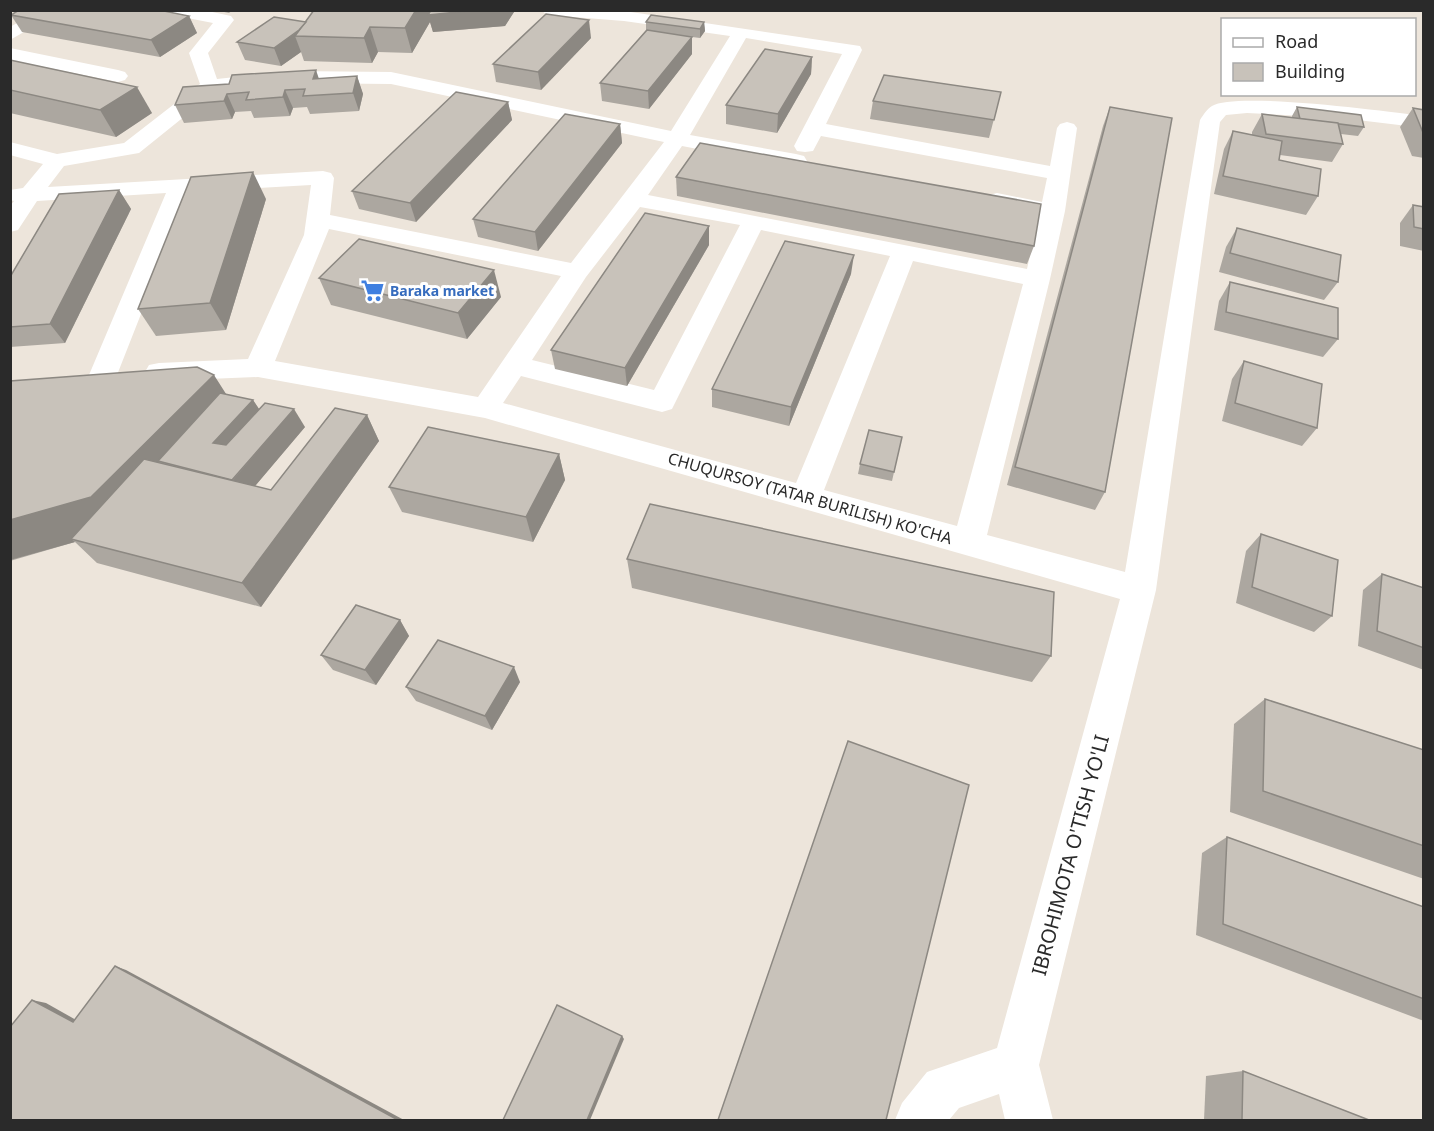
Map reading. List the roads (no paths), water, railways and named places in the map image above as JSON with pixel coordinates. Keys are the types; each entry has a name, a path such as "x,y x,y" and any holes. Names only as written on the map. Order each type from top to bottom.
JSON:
{"street":[{"path":"10,35 54,10"},
{"path":"174,10 225,20 198,53 210,86"},
{"path":"548,10 585,12 741,32 853,50 798,161"},
{"path":"485,408 576,272 634,199 677,139 741,32"},
{"path":"10,54 118,76"},
{"path":"10,148 57,161 131,148 210,86 291,77 391,78 677,139 821,166"},
{"path":"1139,590 1210,120 1221,110 1247,107 1341,112 1424,122"},
{"path":"814,128 1059,174"},
{"path":"969,543 1037,279 1053,211 1067,128"},
{"path":"10,225 20,195 57,161"},
{"path":"20,195 323,178 316,235 258,368"},
{"name":"CHUQURSOY (TATAR BURILISH) KO'CHA","path":"181,185 91,376 258,368 485,408 1139,590"},
{"path":"972,195 1053,211"},
{"path":"634,199 1037,279"},
{"path":"318,220 576,272"},
{"path":"514,365 662,402 754,221"},
{"path":"806,497 904,252"},
{"name":"IBROHIMOTA O'TISH YO'LI","path":"1029,1120 1016,1065 1139,590"},
{"path":"919,1120 944,1089 1016,1065"}],"place":[{"name":"Baraka market","path":"372,290"}]}
